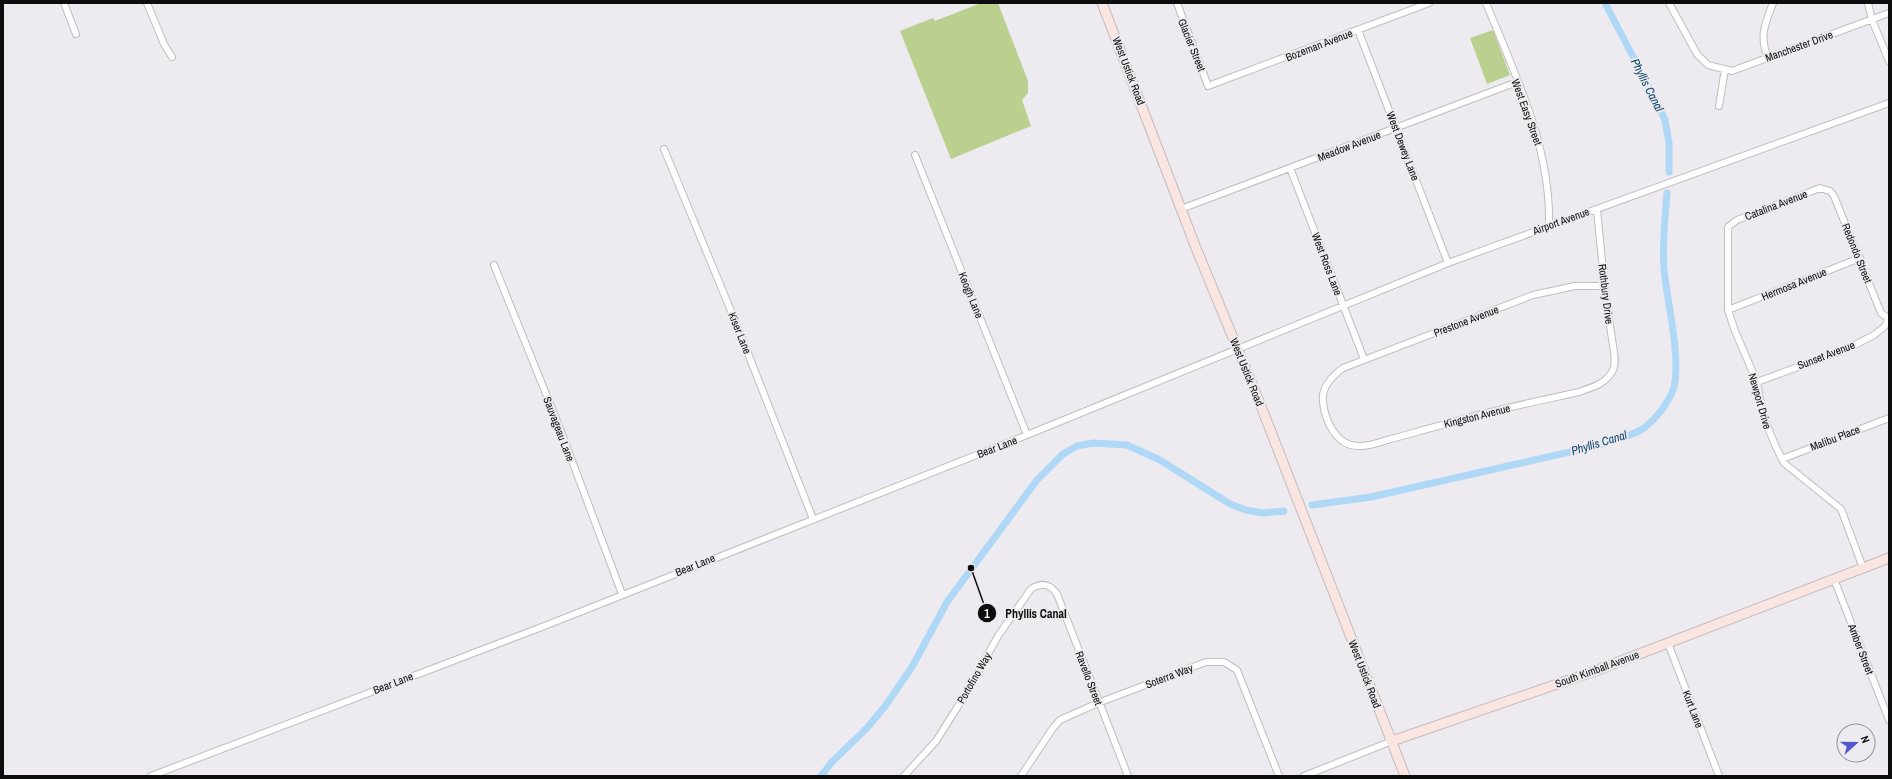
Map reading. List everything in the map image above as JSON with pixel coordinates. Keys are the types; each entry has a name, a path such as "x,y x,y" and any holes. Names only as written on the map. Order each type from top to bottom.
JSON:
{"main road":[{"name":"West Ustick Road","path":"1102,3 1181,209 1405,776"},
{"name":"South Kimball Avenue","path":"1392,741 1595,671 1889,558"}],"street":[{"path":"64,3 76,34"},
{"path":"147,3 164,44 172,56"},
{"name":"Glacier Street","path":"1177,3 1208,86"},
{"name":"West Easy Street","path":"1486,3 1538,138 1547,174 1550,202 1549,225"},
{"name":"Manchester Drive","path":"1669,3 1697,54 1708,65 1732,71 1889,13"},
{"path":"1768,58 1763,43 1763,31 1773,3"},
{"path":"1868,3 1872,20 1889,61"},
{"name":"Bozeman Avenue","path":"1208,86 1426,4"},
{"name":"West Dewey Lane","path":"1358,30 1448,263"},
{"path":"1719,106 1725,69"},
{"name":"Meadow Avenue","path":"1181,209 1517,82"},
{"name":"Airport Avenue","path":"1237,349 1448,263 1549,225 1889,103"},
{"name":"Kiser Lane","path":"664,150 736,323 813,519"},
{"name":"Keogh Lane","path":"916,156 1027,435"},
{"name":"West Ross Lane","path":"1290,168 1364,359"},
{"name":"Catalina Avenue","path":"1728,227 1737,220 1759,211 1820,188 1825,188"},
{"name":"Redondo Street","path":"1825,188 1834,196 1881,313 1889,319"},
{"name":"Rothbury Drive","path":"1597,209 1604,286 1614,368 1608,378"},
{"name":"Newport Drive","path":"1728,227 1728,310 1735,331 1757,382 1763,416 1784,464 1842,509 1862,568"},
{"name":"Hermosa Avenue","path":"1728,310 1860,258"},
{"name":"Sauvageau Lane","path":"494,266 559,426 622,594"},
{"name":"Prestone Avenue","path":"1344,442 1332,432 1324,411 1322,397 1326,385 1333,375 1343,368 1533,295 1576,286 1604,286"},
{"name":"Sunset Avenue","path":"1757,382 1847,348 1874,335 1884,327 1889,319"},
{"name":"Bear Lane","path":"151,776 622,594 1027,435 1237,349"},
{"name":"Kingston Avenue","path":"1344,442 1357,446 1371,445 1448,423 1579,392 1598,386 1608,378"},
{"name":"Malibu Place","path":"1782,459 1889,418"},
{"name":"Amber Street","path":"1834,579 1889,720"},
{"name":"Ravello Street","path":"1046,584 1053,588 1057,594 1098,703 1128,776"},
{"name":"Portofino Way","path":"904,776 936,740 967,692 998,636 1031,589 1038,585 1046,584"},
{"name":"Kurt Lane","path":"1668,643 1720,776"},
{"name":"Soterra Way","path":"1021,776 1060,720 1098,703 1206,662 1224,662 1237,670 1279,776"},
{"name":"South Kimball Avenue","path":"1304,776 1392,741"}],"green space":[{"path":"981,3 998,3 1028,81 1028,93 1022,100 1031,126 951,159 900,31 933,18 935,21"},
{"path":"1493,30 1510,75 1487,84 1470,38"}],"waterway":[{"name":"Phyllis Canal","path":"1605,3 1665,120 1669,143 1669,172"},
{"name":"Phyllis Canal","path":"1312,505 1371,497 1596,446 1633,434 1649,424 1658,415 1669,398 1674,387 1676,374 1675,344 1663,260 1667,193"},
{"name":"Phyllis Canal","path":"821,776 832,762 867,728 886,705 912,667 947,602 1037,480 1063,454 1077,446 1093,443 1127,445 1160,460 1230,504 1246,510 1263,513 1284,511"}],"place":[{"name":"Phyllis Canal","path":"971,568"}]}
